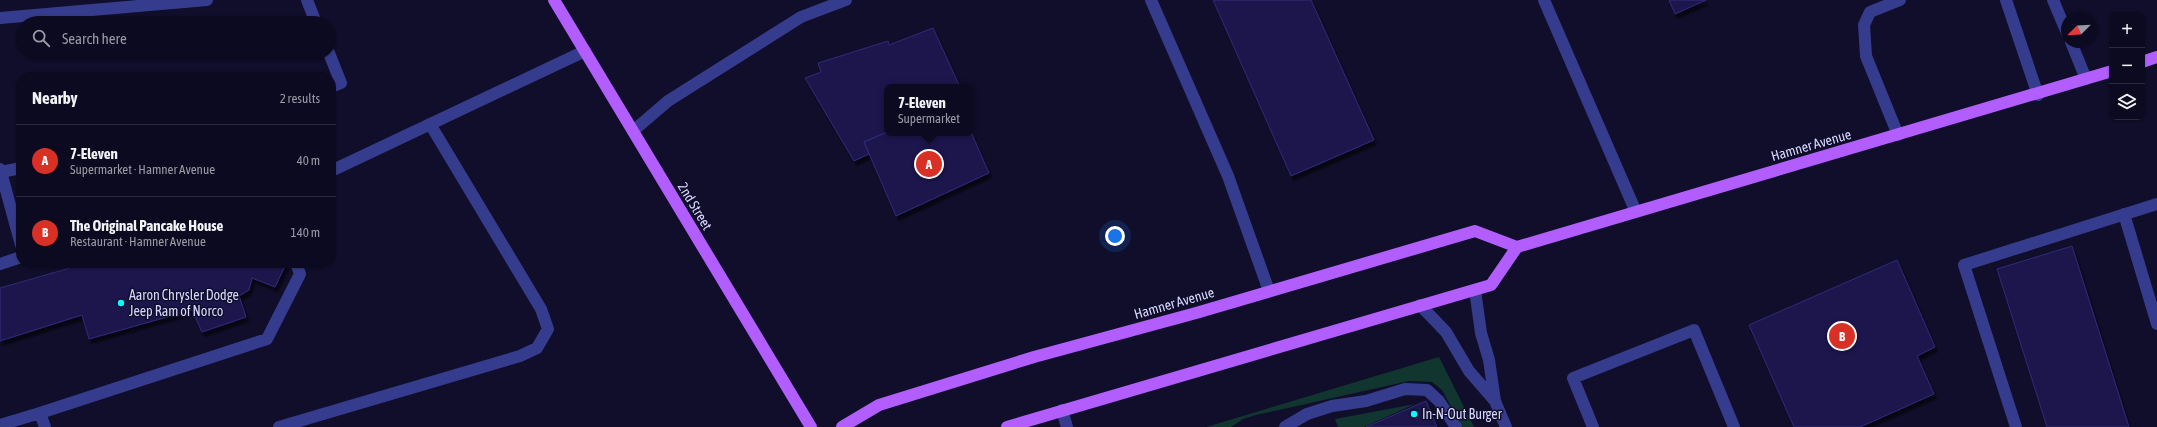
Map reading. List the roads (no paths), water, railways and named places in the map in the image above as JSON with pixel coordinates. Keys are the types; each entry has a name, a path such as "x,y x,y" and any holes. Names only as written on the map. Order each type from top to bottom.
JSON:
{"main road":[{"name":"2nd Street","path":"554,0 811,427"},
{"path":"2145,61 2157,57"},
{"name":"Hamner Avenue","path":"842,427 879,405 1034,357 1475,231 1517,247 2038,95 2109,72"},
{"path":"1007,427 1491,285 1517,247"}],"lane":[{"path":"23,16 207,0"},
{"path":"306,0 313,16"},
{"path":"633,131 668,102 794,21 846,0"},
{"path":"1151,0 1228,176 1269,291"},
{"path":"1544,0 1636,212"},
{"path":"1898,135 1866,56 1864,25 1870,12 1900,0"},
{"path":"2006,0 2038,95"},
{"path":"2053,0 2061,19"},
{"path":"0,18 16,17"},
{"path":"2073,48 2086,79"},
{"path":"336,169 585,51"},
{"path":"332,60 341,83 336,85"},
{"path":"279,427 520,356 537,348 548,329 541,309 430,124"},
{"path":"16,169 1,171 16,227"},
{"path":"2016,427 1964,265 2157,204"},
{"path":"2124,214 2157,324"},
{"path":"0,264 16,259"},
{"path":"0,425 267,339 300,274 298,268"},
{"path":"1475,290 1481,333 1489,360 1495,402 1506,427"},
{"path":"1420,305 1446,332 1469,371 1495,402"},
{"path":"1593,427 1572,378 1694,330 1734,427"},
{"path":"1285,427 1307,414 1332,406 1366,401 1405,389 1427,390 1439,401 1456,427"},
{"path":"1062,410 1066,427"},
{"path":"40,413 45,427"}],"place":[{"name":"7-Eleven","path":"929,164"},
{"name":"Aaron Chrysler Dodge Jeep Ram of Norco","path":"121,303"},
{"name":"The Original Pancake House","path":"1842,336"},
{"name":"In-N-Out Burger","path":"1414,414"}]}
